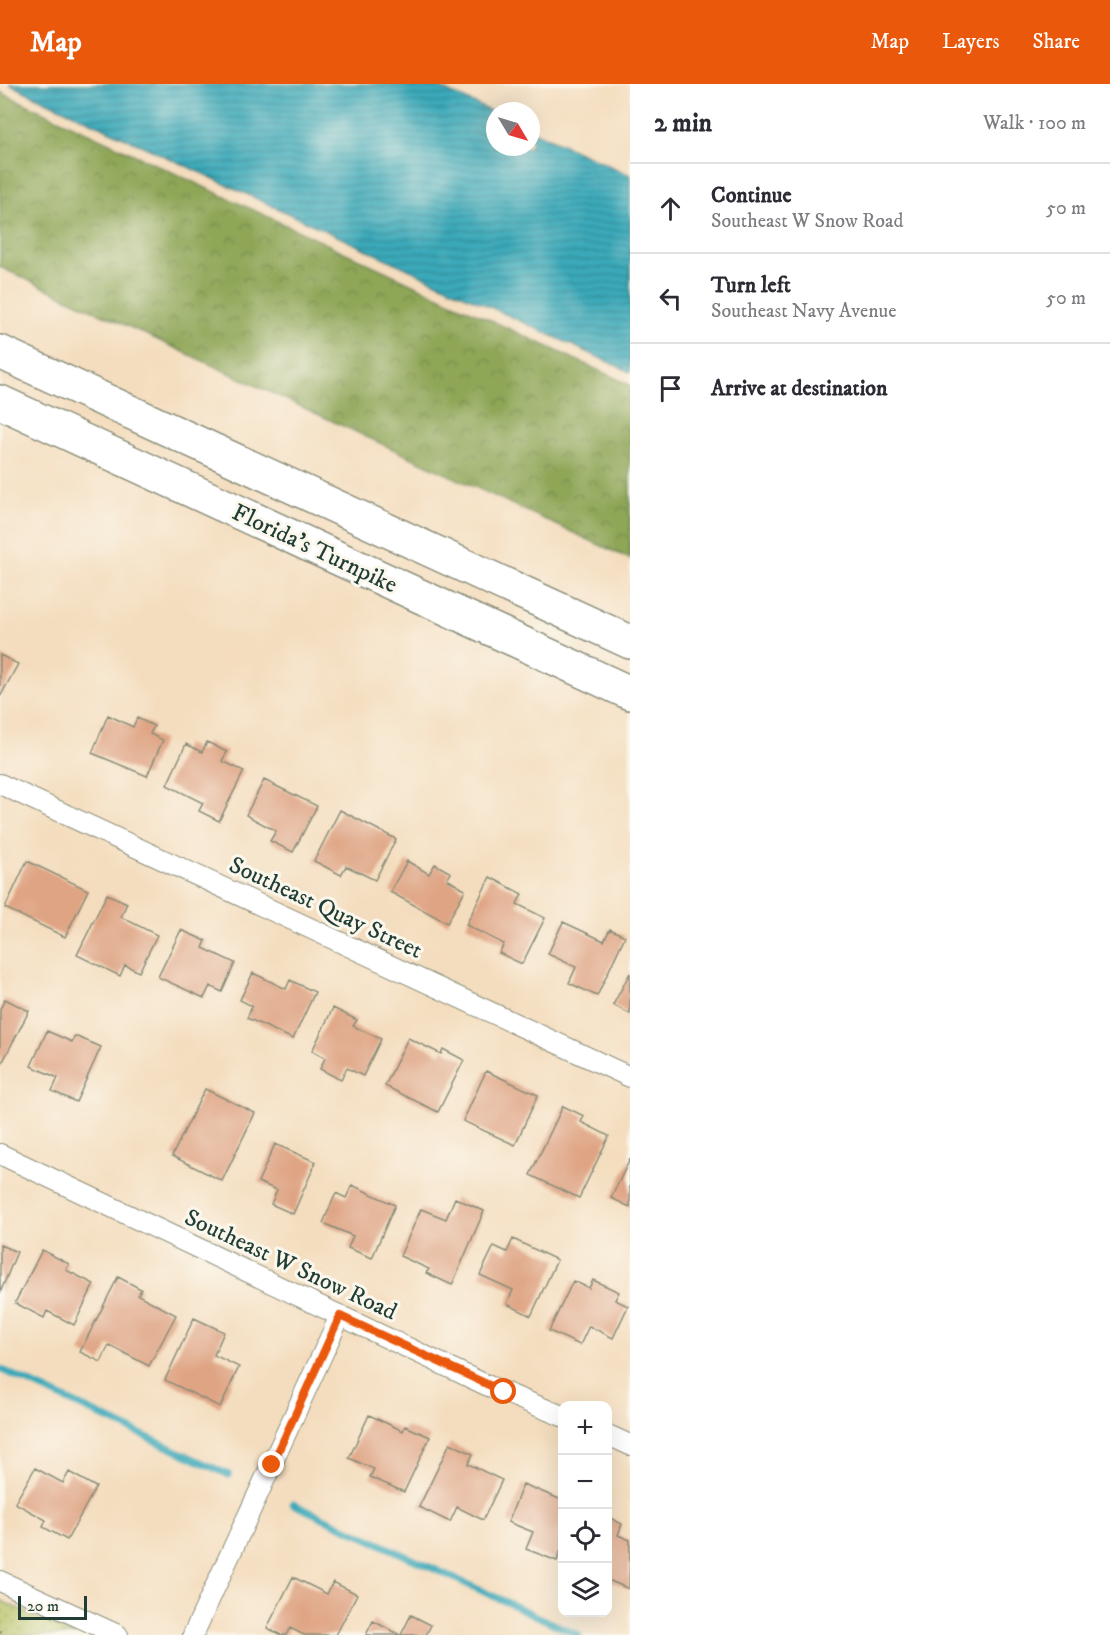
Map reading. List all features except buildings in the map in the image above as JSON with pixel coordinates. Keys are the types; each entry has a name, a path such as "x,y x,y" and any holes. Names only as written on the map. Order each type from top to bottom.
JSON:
{"highway":[{"name":"Florida's Turnpike","path":"0,352 630,642"},
{"name":"Florida's Turnpike","path":"0,402 630,693"}],"street":[{"name":"Southeast Quay Street","path":"0,784 630,1077"},
{"name":"Southeast W Snow Road","path":"0,1154 484,1384 558,1414"},
{"path":"193,1635 340,1316"},
{"path":"612,1437 630,1445"},
{"path":"0,1581 118,1635"}],"path":[{"path":"0,1631 4,1635"}],"green space":[{"path":"0,92 630,385 630,559 0,267"},
{"path":"0,1600 75,1635 0,1635"}],"water":[{"path":"9,84 432,84 486,109 486,156 540,156 540,134 630,175 630,372"}],"waterway":[{"path":"0,1369 229,1475"},
{"path":"293,1504 578,1635"}],"route":[{"path":"272,1465 340,1316 504,1392"}]}
